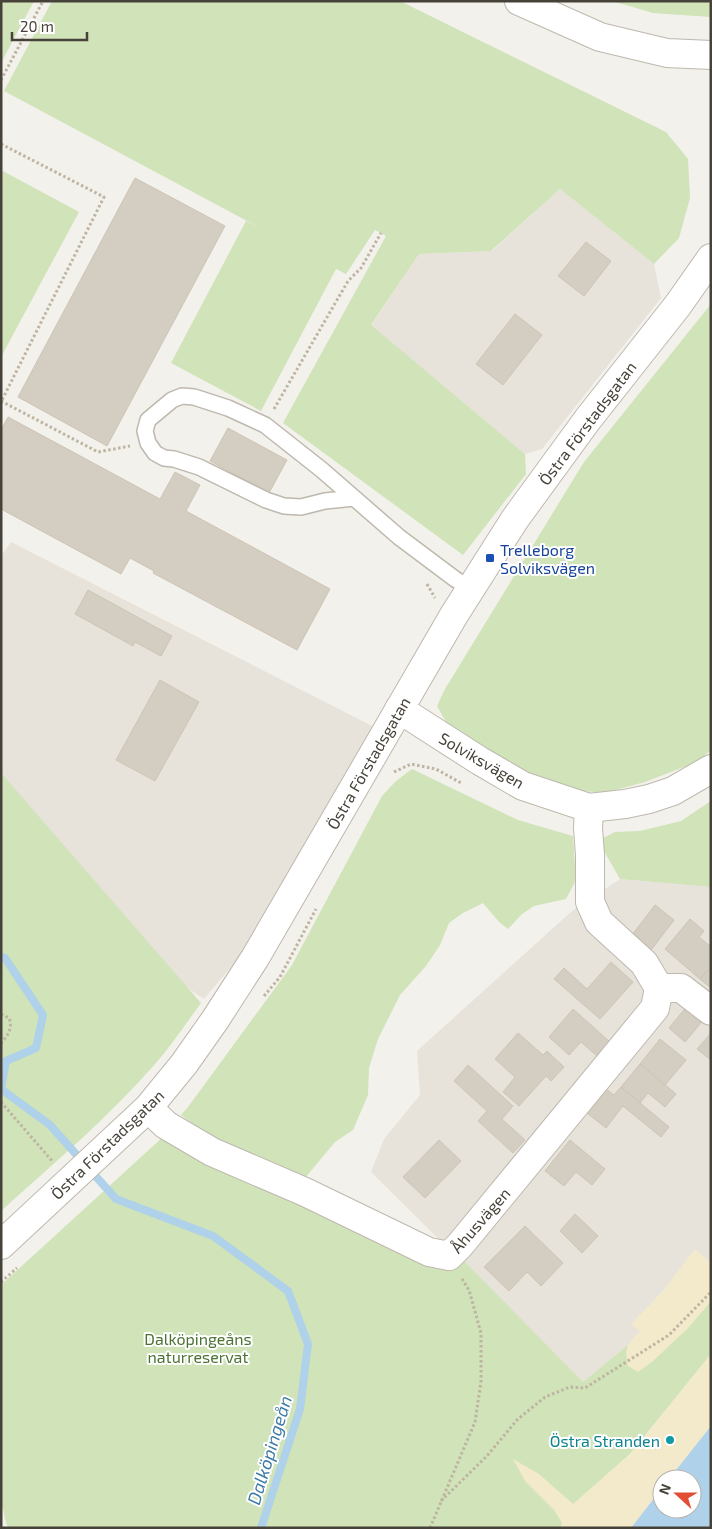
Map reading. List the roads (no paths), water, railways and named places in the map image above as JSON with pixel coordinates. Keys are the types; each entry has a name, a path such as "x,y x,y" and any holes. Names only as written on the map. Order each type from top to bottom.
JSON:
{"street":[{"path":"519,1 600,38 666,53 711,55"},
{"name":"Östra Förstadsgatan","path":"1,1245 148,1108 184,1064 255,958 398,709 514,519 588,419 678,305 711,258"},
{"name":"Solviksvägen","path":"398,709 523,786 588,808 626,804 649,799 673,791 711,769"},
{"path":"588,808 590,902 599,922 644,963 659,988 681,988 711,1012"},
{"name":"Åhusvägen","path":"148,1108 166,1125 212,1152 305,1192 429,1252 449,1256 655,1008 659,988"}],"lane":[{"path":"354,498 325,501 301,507 284,506 266,500 199,467 174,459 164,458 154,452 148,443 145,431 148,420 172,400 182,396 194,397 228,408 265,425 322,470 399,537 471,589"}],"water":[{"path":"711,1426 711,1528 631,1528 652,1501 652,1519 702,1519 702,1469 677,1469"}],"waterway":[{"name":"Dalköpingeån","path":"1,957 5,958 43,1015 36,1048 6,1061 1,1088"},
{"name":"Dalköpingeån","path":"1,1089 50,1125 116,1199 213,1236 288,1291 308,1344 300,1409 261,1528"}],"place":[{"name":"Trelleborg Solviksvägen","path":"490,558"},
{"name":"Östra Stranden","path":"670,1440"}],"park label":[{"name":"Dalköpingeåns naturreservat","path":"198,1347"}]}
